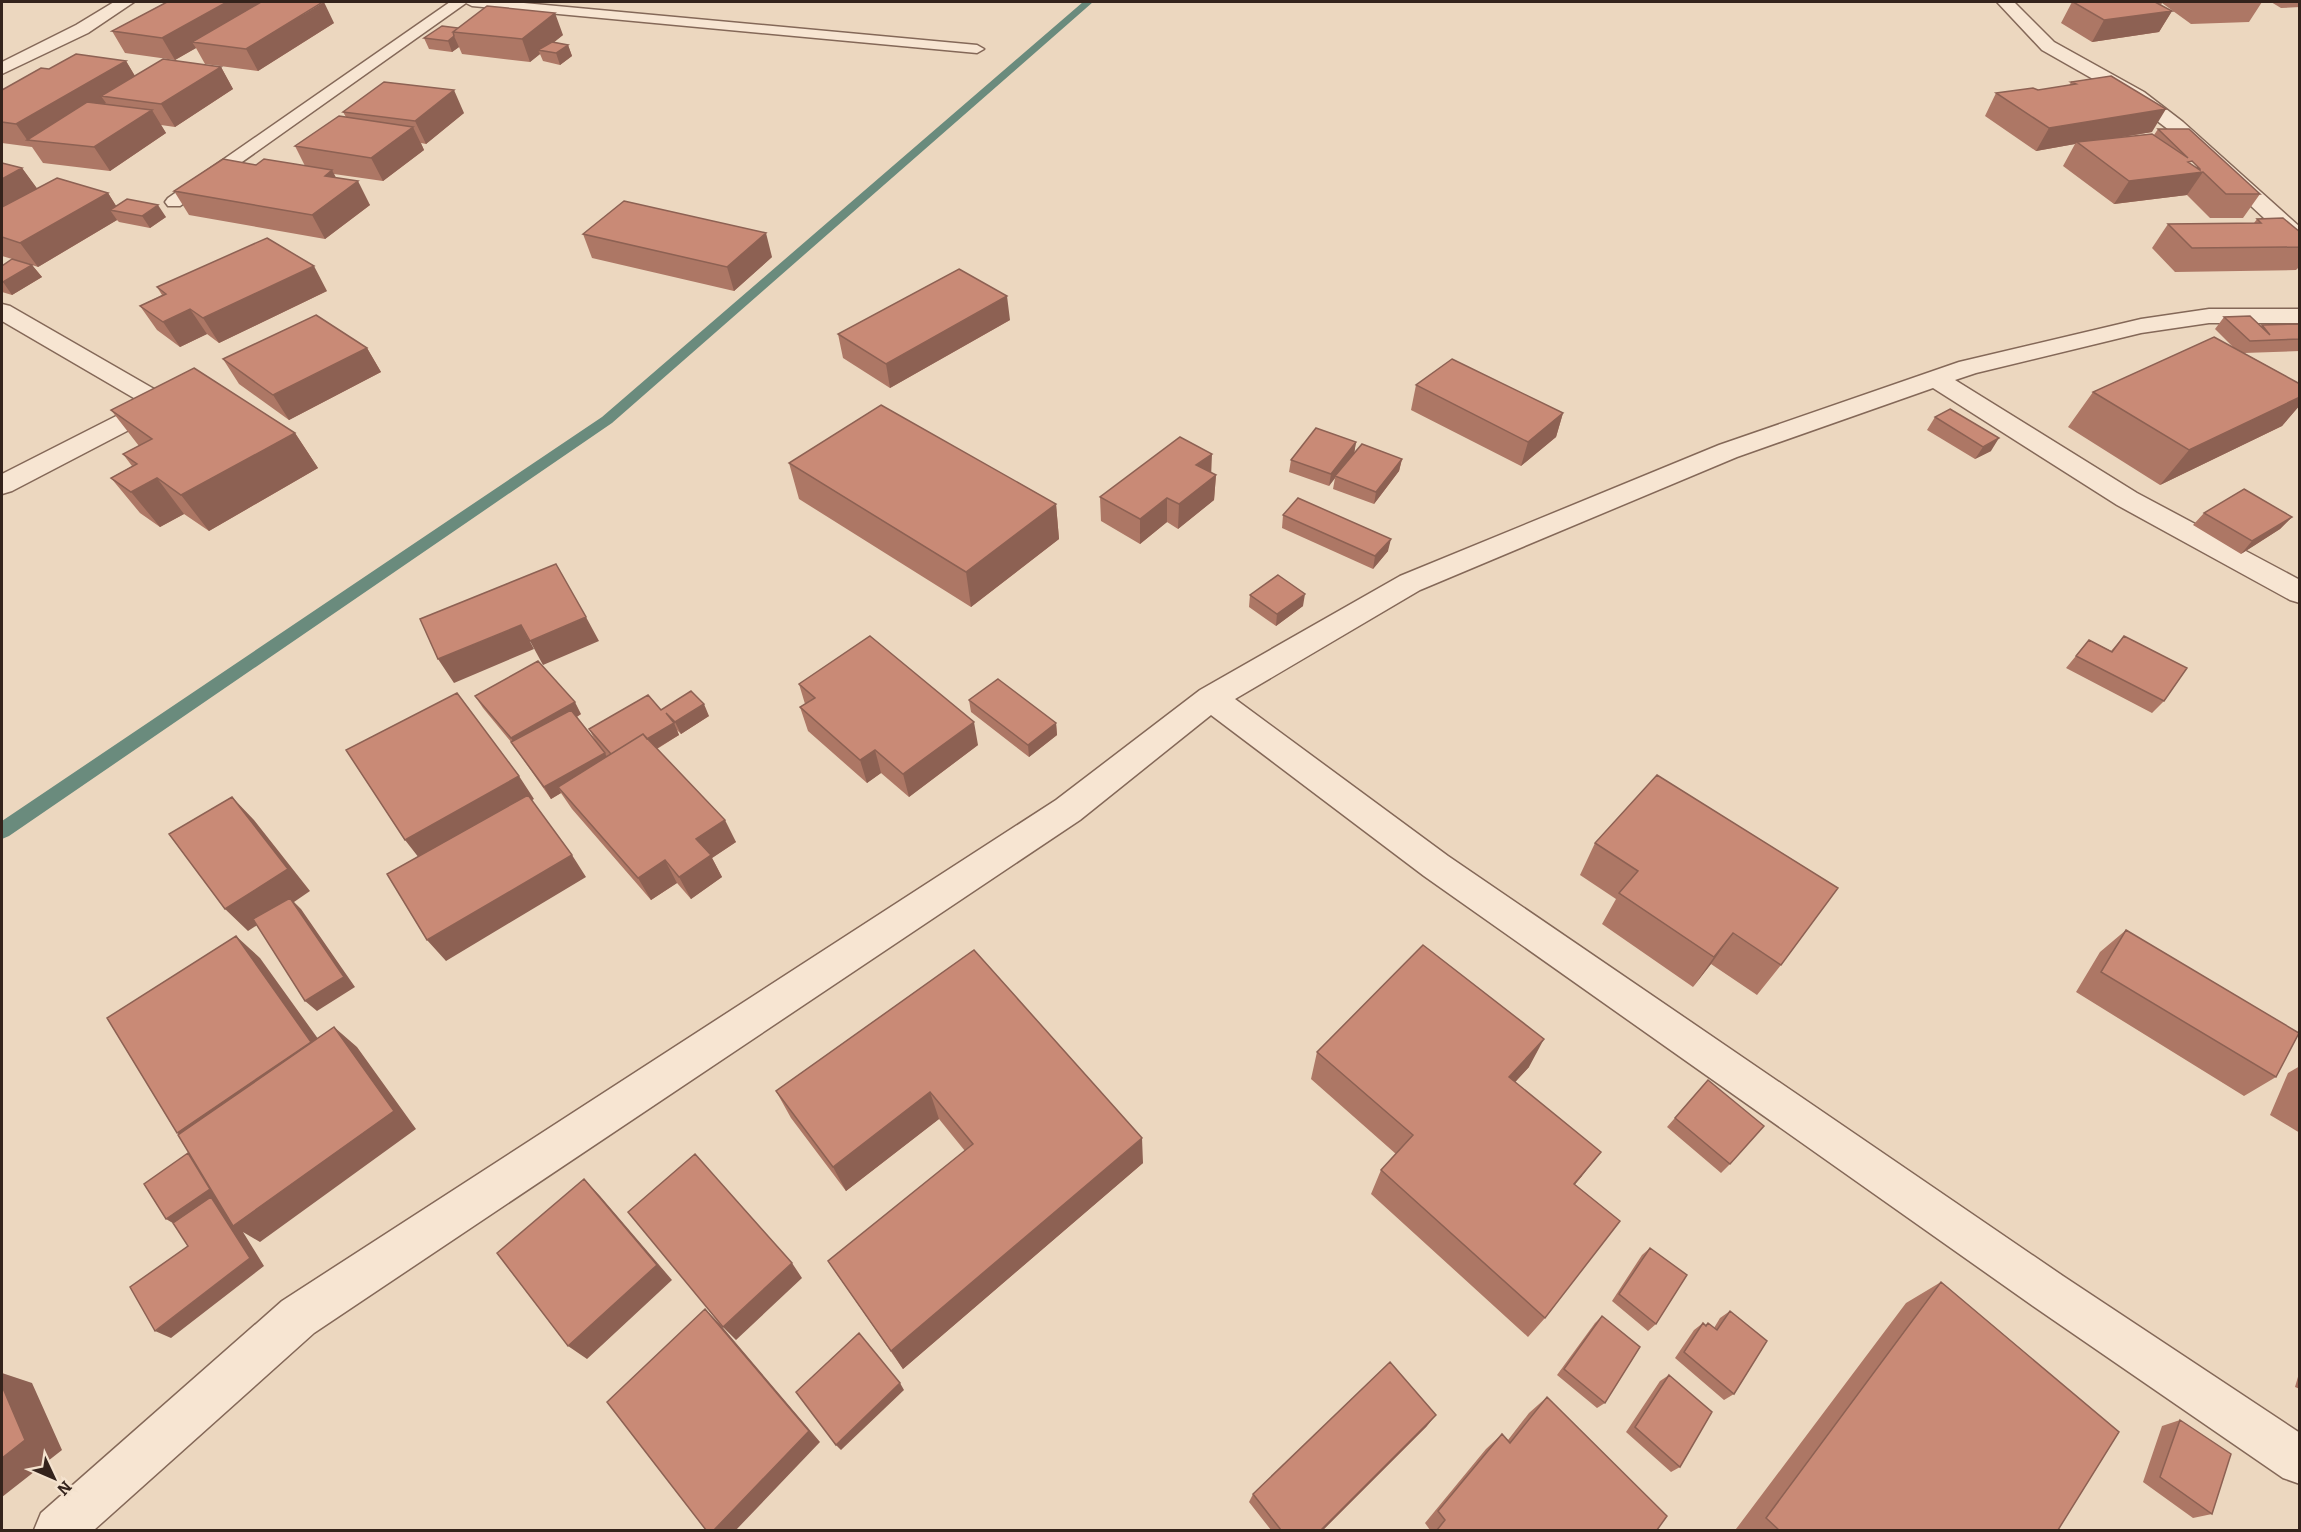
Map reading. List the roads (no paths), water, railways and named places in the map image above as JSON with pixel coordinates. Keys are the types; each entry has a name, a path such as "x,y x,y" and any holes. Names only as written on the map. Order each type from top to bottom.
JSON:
{"street":[{"path":"2,69 82,29 125,2"},
{"path":"2005,2 2048,46 2137,96 2176,126 2300,239"},
{"path":"2,311 152,398 152,403 148,409 130,419 2,485"},
{"path":"58,1530 298,1317 1068,810 1211,698 1410,583 1728,450 1968,367 2141,326 2209,316 2300,316"},
{"path":"1935,378 2127,499 2300,593"},
{"path":"1211,698 1436,866 2048,1291 2300,1461"}],"lane":[{"path":"174,202 459,2"},
{"path":"472,2 977,49"},
{"path":"644,17 661,2"}],"waterway":[{"path":"2,831 607,420 1088,2"}]}
